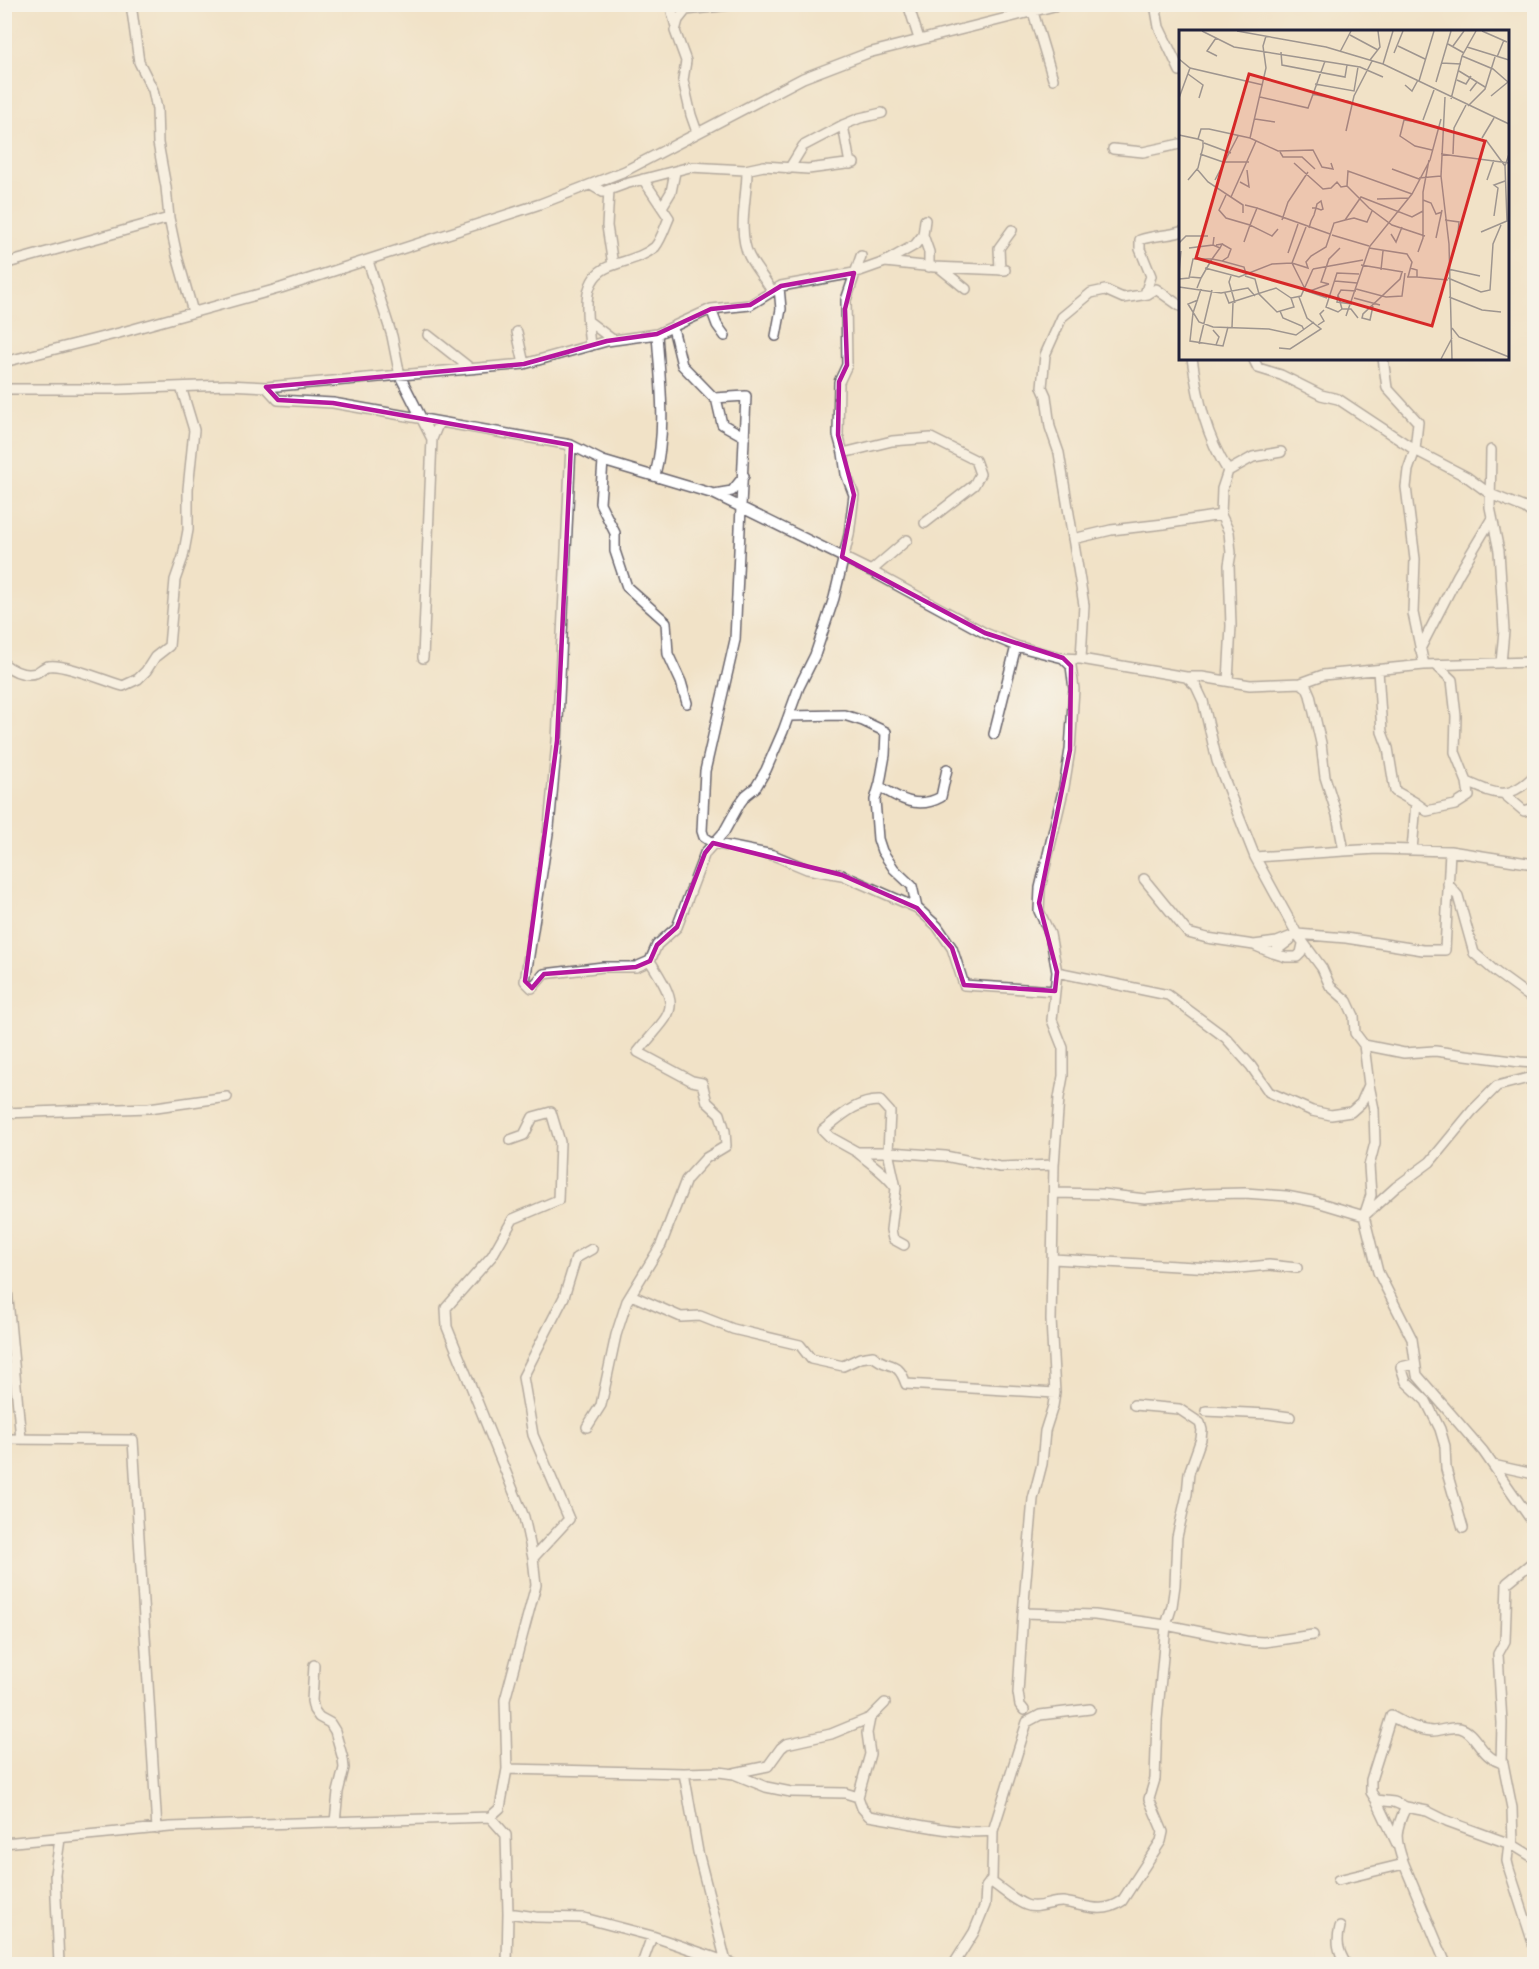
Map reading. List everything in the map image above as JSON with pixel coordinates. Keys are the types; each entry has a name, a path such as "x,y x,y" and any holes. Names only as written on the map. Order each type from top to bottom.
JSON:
{"street":[{"path":"131,4 139,62 153,90 157,109 158,143 169,218 193,312"},
{"path":"670,4 676,27"},
{"path":"697,132 683,80 686,61 675,31 678,20 686,10 739,4"},
{"path":"908,4 919,39"},
{"path":"4,362 281,288 368,261 591,185 625,171 804,78 868,53 1030,8 1062,4"},
{"path":"1155,4 1159,27 1179,69"},
{"path":"1030,8 1053,80"},
{"path":"789,169 803,146 843,125 882,113"},
{"path":"591,185 603,192 690,167 745,171 764,166 808,169 852,163 843,125"},
{"path":"1113,149 1143,152 1179,144"},
{"path":"662,207 671,192 675,171"},
{"path":"745,171 747,181 743,213 748,255 775,289 781,309 776,336"},
{"path":"591,346 585,302 592,280 606,267 638,259 657,245 669,218 642,179"},
{"path":"609,190 608,226 614,265"},
{"path":"4,264 169,218"},
{"path":"924,220 923,235 934,267 966,289"},
{"path":"885,262 1002,270 999,248 1012,230"},
{"path":"1145,294 1152,276 1140,249 1140,240 1179,232"},
{"path":"4,389 227,385 266,387 524,364 613,340 657,334 711,309 750,305 775,289 794,282 854,273 885,262 915,245 923,235"},
{"path":"571,445 557,741 549,827 525,981 532,988 544,974 603,968 636,968 650,962 657,945 677,927 705,853 724,832 746,795 756,787 766,770 799,687 815,655 834,598 849,535 854,495 846,474 838,435 839,382 847,365 845,309 861,256"},
{"path":"368,261 392,336 400,376 432,439"},
{"path":"1081,659 1084,605 1059,453 1050,427 1046,396 1042,387 1045,355 1062,317 1091,293 1105,290 1123,298 1145,294 1156,289 1179,305"},
{"path":"711,309 717,325 725,336"},
{"path":"588,321 613,340"},
{"path":"673,328 682,365 716,398 722,424 745,437"},
{"path":"518,332 524,364"},
{"path":"654,475 663,420 657,334"},
{"path":"428,335 470,368"},
{"path":"1192,360 1208,434 1215,451 1228,471"},
{"path":"1254,360 1258,368 1281,375 1321,395 1338,399 1415,450 1467,477 1490,494 1516,504 1534,515"},
{"path":"1383,360 1387,388 1418,422 1415,450 1408,470 1406,487 1415,559 1413,614 1424,665"},
{"path":"4,664 23,674 35,673 48,666 64,668 123,686 138,679 155,657 169,646 175,580 183,557 188,530 188,489 194,430 181,387"},
{"path":"266,387 278,400 333,403 571,445 603,461 714,494 871,571 985,633 1016,646 1063,658 1250,685 1301,683 1323,675 1424,665 1534,662"},
{"path":"716,398 746,396 744,476 740,507 735,640 717,712 703,788 702,831 704,837 713,843 773,855 807,869 842,875 917,908 937,926 952,948 964,985 1055,991"},
{"path":"423,658 432,439 439,422"},
{"path":"843,453 892,441 931,438 975,460 980,474 974,485 925,523"},
{"path":"1491,450 1490,494 1498,551 1504,631 1501,663"},
{"path":"1228,681 1231,553 1228,532 1221,515 1222,489 1228,471 1252,457 1281,452"},
{"path":"603,461 600,503 615,533 615,551 627,587 666,622 668,654 681,682 687,703"},
{"path":"714,494 732,491 744,476"},
{"path":"1516,504 1534,502"},
{"path":"1073,539 1112,530 1221,515"},
{"path":"1420,649 1458,574 1492,518"},
{"path":"871,571 907,540"},
{"path":"994,734 1016,646"},
{"path":"954,1965 974,1932 985,1905 986,1887 990,1881 993,1831 1027,1722 1018,1694 1023,1613 1033,1499 1042,1464 1045,1431 1055,1393 1051,1320 1054,1165 1063,1076 1063,1048 1052,1020 1057,972 1050,934 1038,911 1040,888 1062,796 1070,750 1074,689 1071,666 1063,658"},
{"path":"1378,670 1382,732 1388,748 1395,791 1427,811 1455,805 1469,796 1467,782 1455,752 1456,716 1452,680 1436,665"},
{"path":"1186,677 1196,686 1203,701 1217,760 1255,857 1297,934 1322,968 1330,986 1347,1000 1354,1017 1355,1033 1364,1045 1374,1109 1375,1143 1369,1166 1371,1195 1364,1216 1378,1272 1412,1339 1417,1375 1493,1465 1534,1524"},
{"path":"1301,683 1310,695 1321,743 1324,777 1337,815 1344,851"},
{"path":"789,716 844,715 886,732 885,755 874,800 879,845 894,869 912,886 917,908"},
{"path":"879,786 915,804 930,803 941,797 947,769"},
{"path":"1467,782 1494,794 1504,794 1524,786 1534,776"},
{"path":"1504,794 1524,811 1534,808"},
{"path":"1412,850 1416,803"},
{"path":"1255,857 1344,851 1412,850 1450,851 1534,864"},
{"path":"1254,945 1277,942 1297,934 1346,938 1423,950 1445,950 1450,851"},
{"path":"1144,879 1188,933 1254,945 1286,957 1296,957 1301,953 1303,944"},
{"path":"1448,884 1458,896 1474,953 1530,997 1534,1004"},
{"path":"1274,953 1297,934"},
{"path":"587,1427 601,1405 616,1335 631,1295 661,1245 686,1180 706,1158 726,1146 720,1114 707,1102 702,1083 692,1081 638,1052 668,1017 672,1006 665,985 650,962"},
{"path":"1057,972 1168,995 1226,1038 1251,1066 1269,1092 1312,1111 1331,1115 1351,1112 1361,1103 1369,1085"},
{"path":"1364,1045 1404,1053 1435,1051 1534,1063"},
{"path":"1364,1216 1396,1187 1430,1162 1472,1111 1497,1086 1532,1077 1534,1069"},
{"path":"4,1113 149,1108 227,1097"},
{"path":"896,1188 888,1175 822,1130 853,1107 868,1100 880,1101 890,1112 888,1152 896,1188 891,1230 893,1239 904,1245"},
{"path":"4,1843 157,1829 490,1817 500,1808 507,1769 505,1700 536,1585 524,1517 447,1327 446,1308 492,1256 513,1219 558,1200 560,1142 551,1112 533,1117 524,1135 510,1140"},
{"path":"857,1152 945,1156 1000,1167 1054,1165"},
{"path":"1055,1193 1103,1194 1144,1199 1200,1194 1286,1196 1317,1202 1364,1216"},
{"path":"533,1558 569,1519 533,1435 523,1377 564,1297 576,1258 592,1249"},
{"path":"4,1257 21,1439"},
{"path":"1053,1259 1230,1269 1269,1265 1297,1268"},
{"path":"631,1295 681,1317 700,1316 733,1329 800,1345 812,1359 843,1365 860,1358 873,1356 901,1371 906,1384 1055,1393"},
{"path":"1414,1364 1401,1367 1407,1382 1426,1401 1440,1429 1445,1446 1446,1469 1463,1528"},
{"path":"1134,1405 1179,1409 1200,1423 1201,1427"},
{"path":"1184,1413 1206,1411 1290,1417"},
{"path":"990,1881 1014,1899 1028,1906 1062,1902 1092,1909 1113,1908 1122,1901 1161,1841 1162,1832 1149,1800 1155,1779 1157,1720 1166,1625 1175,1585 1177,1537 1187,1494 1189,1473 1201,1439 1201,1427 1206,1411"},
{"path":"4,1439 133,1440 157,1829"},
{"path":"1493,1465 1534,1474"},
{"path":"1501,1763 1502,1723 1498,1654 1505,1641 1507,1582 1534,1560"},
{"path":"1023,1613 1095,1615 1166,1625 1245,1641 1264,1642 1313,1635"},
{"path":"314,1665 312,1701 314,1710 319,1717 330,1723 335,1731 343,1759 344,1768 338,1792 335,1822"},
{"path":"732,1774 768,1766 786,1744 831,1734 870,1718 885,1703"},
{"path":"1024,1710 1040,1714 1090,1709"},
{"path":"1027,1722 1040,1714"},
{"path":"1446,1965 1397,1845 1371,1792 1371,1780 1391,1716 1414,1727 1431,1731 1459,1727 1467,1731 1493,1761 1503,1763 1512,1808 1511,1844 1507,1861 1534,1946"},
{"path":"870,1718 867,1733 870,1754 858,1797 862,1808 869,1816 952,1830 977,1833 993,1831"},
{"path":"507,1769 719,1772 749,1779 766,1787 791,1792 846,1793 858,1797"},
{"path":"684,1773 698,1852 729,1964"},
{"path":"1376,1800 1426,1810 1447,1821 1511,1844 1534,1858"},
{"path":"1397,1845 1396,1835 1406,1807"},
{"path":"490,1817 506,1835 507,1965"},
{"path":"59,1965 55,1874 60,1839"},
{"path":"1338,1880 1404,1864"},
{"path":"508,1913 536,1917 584,1918 652,1936 729,1964"},
{"path":"1340,1927 1337,1940 1339,1953 1346,1965"},
{"path":"642,1965 652,1936"}],"highlighted area":[{"path":"854,273 845,309 847,365 839,382 838,435 854,495 842,557 985,633 1063,658 1071,666 1070,750 1039,903 1057,972 1055,991 964,985 952,948 917,908 842,875 713,843 705,853 677,927 657,945 650,961 636,967 544,974 532,988 525,981 557,741 571,445 333,403 278,400 266,387 524,364 607,341 657,334 711,309 750,305 781,286"}]}
